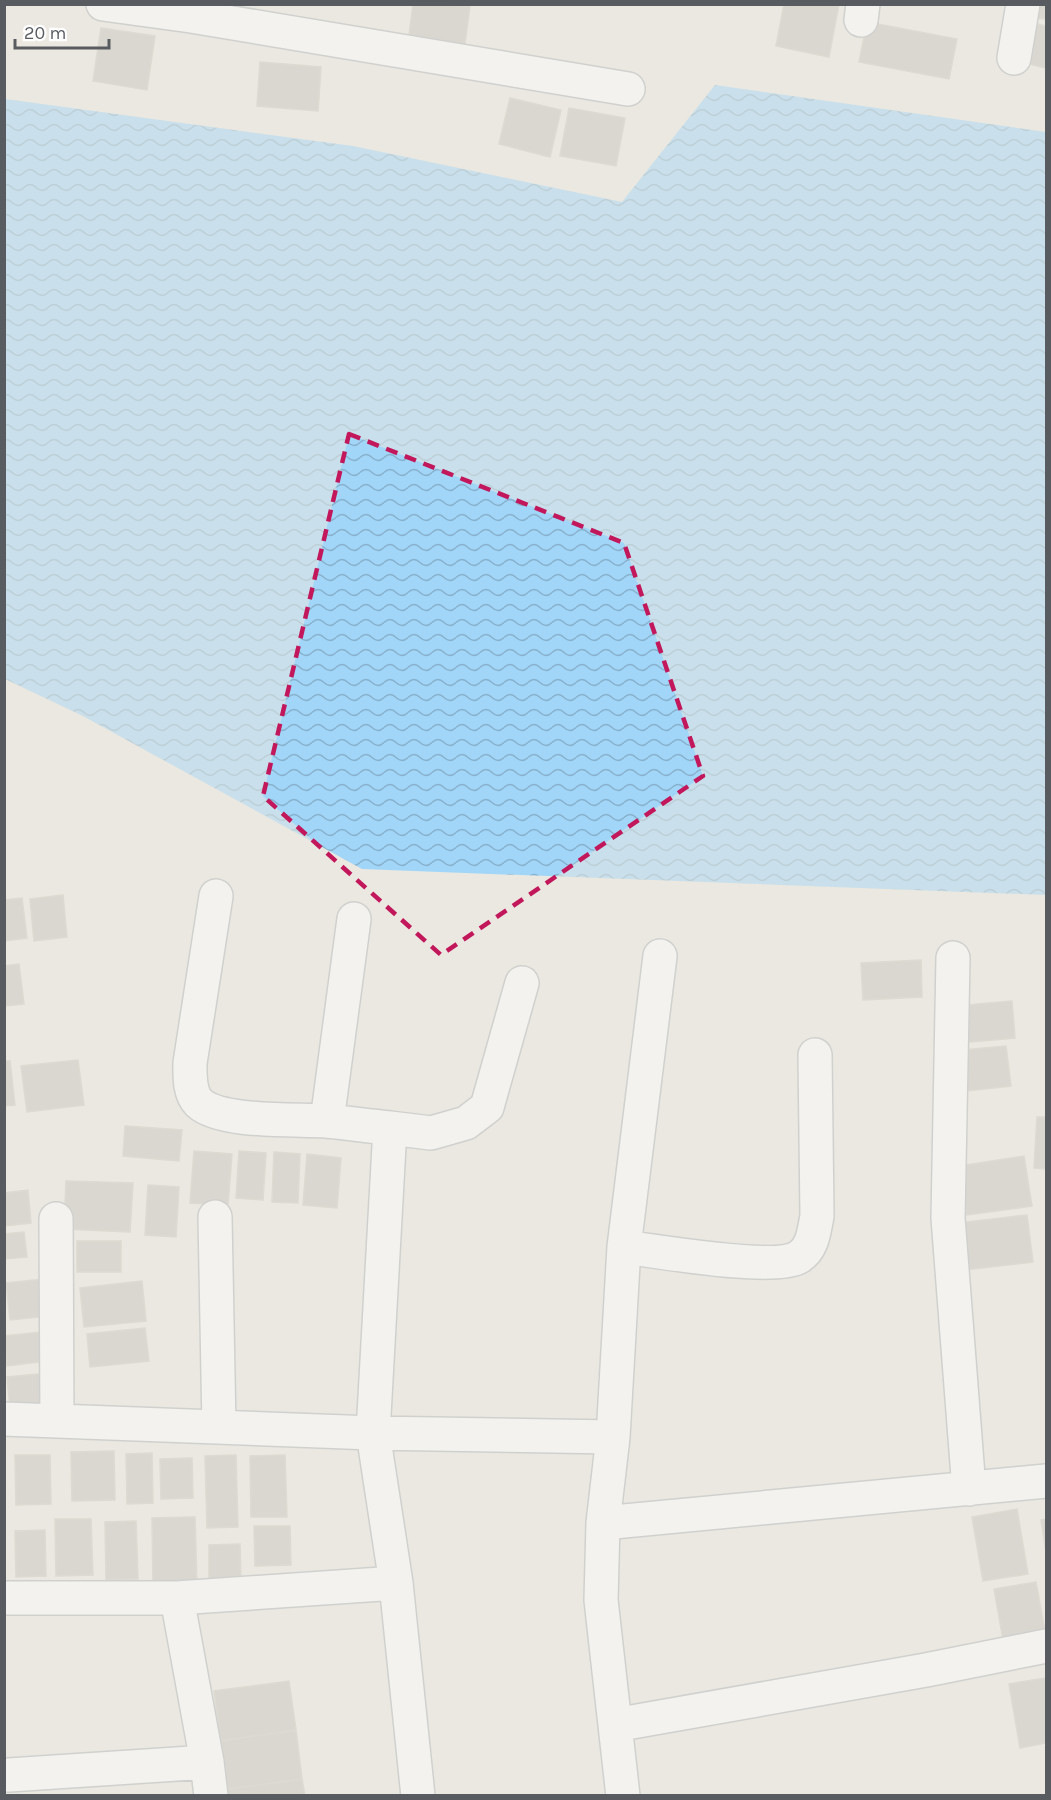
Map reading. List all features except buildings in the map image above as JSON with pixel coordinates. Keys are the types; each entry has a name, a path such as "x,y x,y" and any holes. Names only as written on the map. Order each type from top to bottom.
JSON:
{"street":[{"path":"103,4 191,10 628,89"},
{"path":"1014,58 1023,4"},
{"path":"216,896 190,1063 190,1085 198,1102 216,1113 241,1117 327,1121 431,1133 466,1123 487,1107 522,983"},
{"path":"327,1121 354,920"},
{"path":"623,1796 601,1600 603,1523 613,1437 624,1248 660,956"},
{"path":"953,958 948,1218 969,1489"},
{"path":"624,1248 754,1263 779,1263 799,1257 813,1241 817,1216 815,1055"},
{"path":"390,1128 373,1433 396,1583 417,1796"},
{"path":"215,1217 219,1426"},
{"path":"56,1219 57,1421"},
{"path":"4,1419 373,1433 613,1437"},
{"path":"603,1523 1047,1481"},
{"path":"4,1598 177,1598 396,1583"},
{"path":"177,1598 207,1762 211,1796"},
{"path":"615,1725 926,1670 1047,1646"},
{"path":"9,1775 207,1762"}],"highlighted area":[{"path":"349,434 624,543 703,776 441,955 263,796"}],"water":[{"path":"715,85 1046,132 1046,895 362,869 83,716 5,679 5,99 353,146 622,202"}]}
